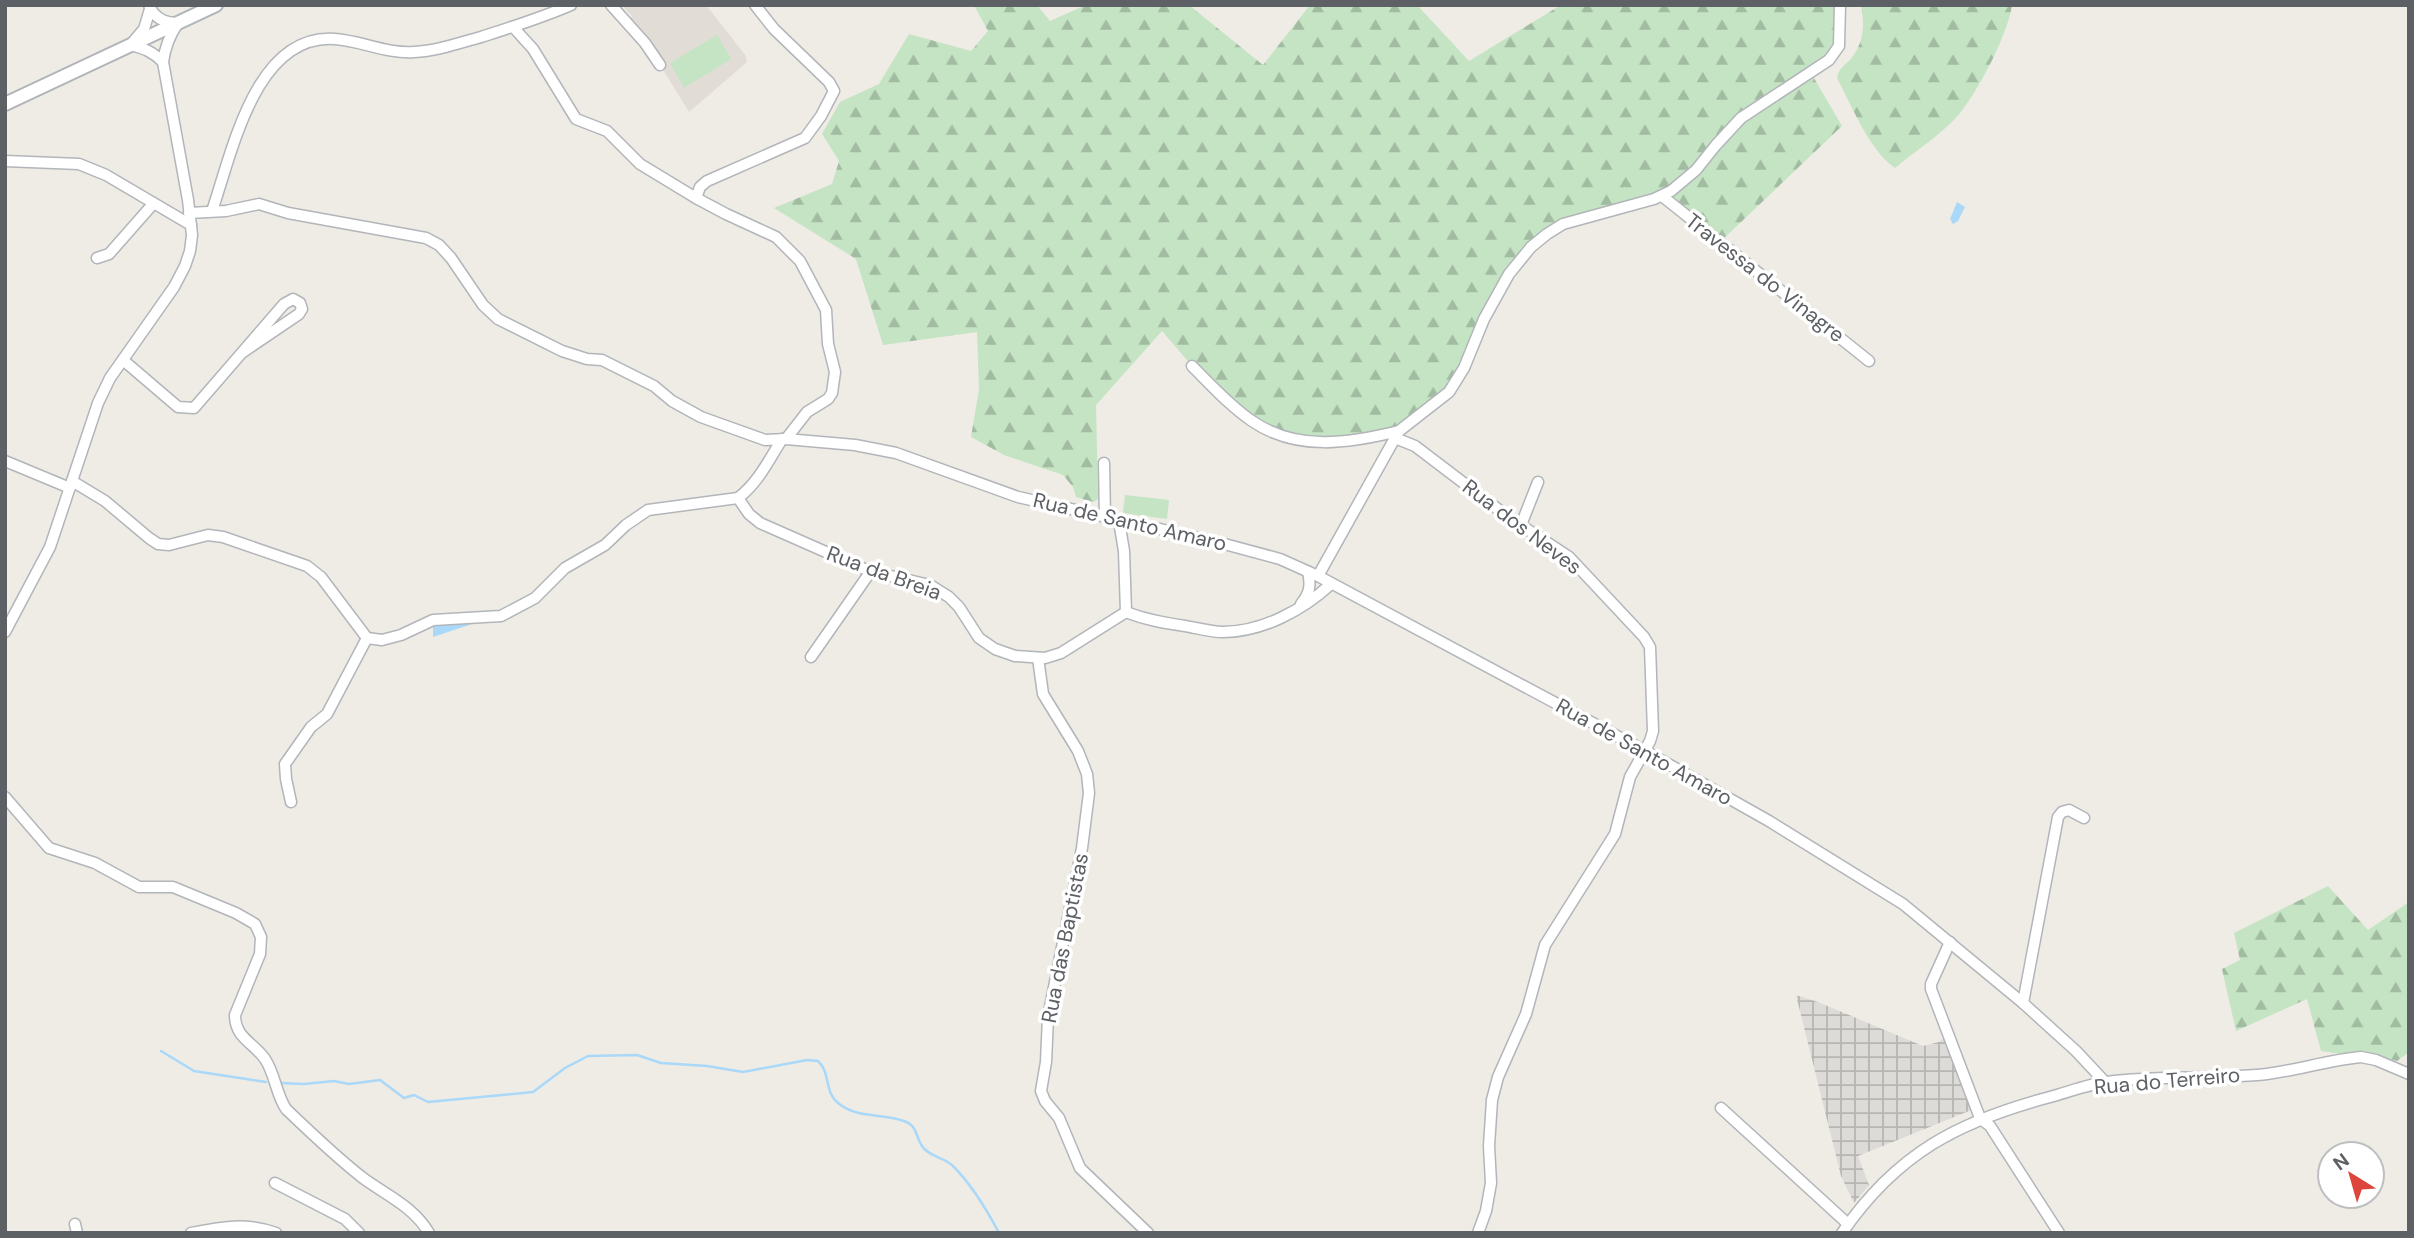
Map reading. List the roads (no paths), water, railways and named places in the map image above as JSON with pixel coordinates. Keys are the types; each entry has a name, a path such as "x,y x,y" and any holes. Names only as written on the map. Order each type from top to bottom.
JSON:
{"main road":[{"path":"5,104 216,5"}],"street":[{"path":"212,211 245,112 274,63 287,53 320,40 336,39 397,51 440,49 514,27 571,5"},
{"path":"611,5 645,43 660,65"},
{"path":"696,198 700,187 708,181 805,138 834,91 829,82 774,29 755,5"},
{"path":"1294,610 1308,594 1313,574 1397,435 1449,391 1464,368 1483,319 1509,274 1531,247 1563,224 1662,196 1696,170 1741,118 1829,60 1839,46 1840,5"},
{"path":"5,632 50,547 98,403 110,378 174,287 185,266 191,243 191,225 163,62 170,34 179,23 162,20 149,7"},
{"path":"149,7 144,29 130,45 154,53 163,62"},
{"path":"5,461 71,485 105,501 158,544 169,545 208,535 223,537 306,566 321,577 367,638 382,640 401,635 433,620 501,616 535,597 565,568 605,545 626,525 648,510 738,498 749,490 784,439 807,412 828,399 832,393 835,372 828,344 826,310 800,261 790,248 776,237 696,198 640,164 607,131 576,119 533,49 514,27"},
{"path":"5,161 79,164 106,175 191,225"},
{"name":"Travessa do Vinagre","path":"1662,196 1869,361"},
{"path":"97,258 109,254 153,204"},
{"name":"Rua de Santo Amaro","path":"189,213 226,211 259,204 288,213 426,238 439,245 451,258 483,305 498,319 562,351 587,359 602,360 654,386 672,401 701,416 765,440 855,444 896,453 1018,496 1280,559 1645,751 1835,860 1903,904 2023,1003 2076,1051 2105,1082"},
{"path":"123,360 178,407 194,408 284,304 293,299 300,303 302,309 299,314 243,352"},
{"path":"1192,366 1254,422 1284,436 1316,442 1350,442 1397,435"},
{"name":"Rua dos Neves","path":"1397,435 1416,446 1521,526 1569,557 1644,636 1650,647 1653,731 1630,777 1615,834 1545,945 1526,1014 1498,1077 1492,1100 1489,1146 1491,1182 1486,1211 1478,1233"},
{"path":"1104,463 1105,518"},
{"path":"1521,526 1538,482"},
{"name":"Rua da Breia","path":"738,498 749,514 760,523 871,571 930,585 959,607 979,638 995,649 1015,656 1038,658 1062,653 1126,612"},
{"path":"1119,521 1125,564 1126,612 1145,620 1223,632 1267,624 1320,595 1332,584"},
{"path":"811,657 871,571"},
{"path":"291,802 285,764 311,727 327,714 367,638"},
{"name":"Rua das Baptistas","path":"1038,658 1043,694 1078,751 1087,774 1089,793 1082,848 1048,1017 1046,1062 1041,1091 1045,1101 1059,1118 1080,1168 1149,1233"},
{"path":"5,797 49,848 95,863 139,887 173,887 228,909 255,924 261,937 260,954 236,1015 235,1025 239,1035 265,1059 279,1099 286,1109 364,1179 410,1210 429,1233"},
{"path":"2023,1003 2058,817 2069,810 2084,818"},
{"path":"1950,943 1931,989 1980,1118 1990,1126 2059,1233"},
{"name":"Rua do Terreiro","path":"1845,1228 1899,1168 1927,1146 1980,1118 2105,1082 2267,1073 2361,1057 2376,1060 2409,1074"},
{"path":"1721,1108 1845,1228"},
{"path":"275,1183 345,1219 359,1233"},
{"path":"191,1233 236,1225 263,1228 276,1233"}],"water":[{"path":"1957,202 1965,207 1958,221 1953,224 1950,219"},
{"path":"472,620 472,624 433,637 433,624"}],"waterway":[{"path":"161,1051 194,1071 266,1082"},
{"path":"280,1083 334,1081 349,1084 380,1080 404,1098 414,1095 428,1102 533,1092 565,1068 588,1056 637,1055 661,1063 743,1072 807,1060 818,1061 825,1071 834,1099 845,1108 862,1114 904,1121 912,1126 925,1150 953,1166 966,1181 999,1233"}]}
